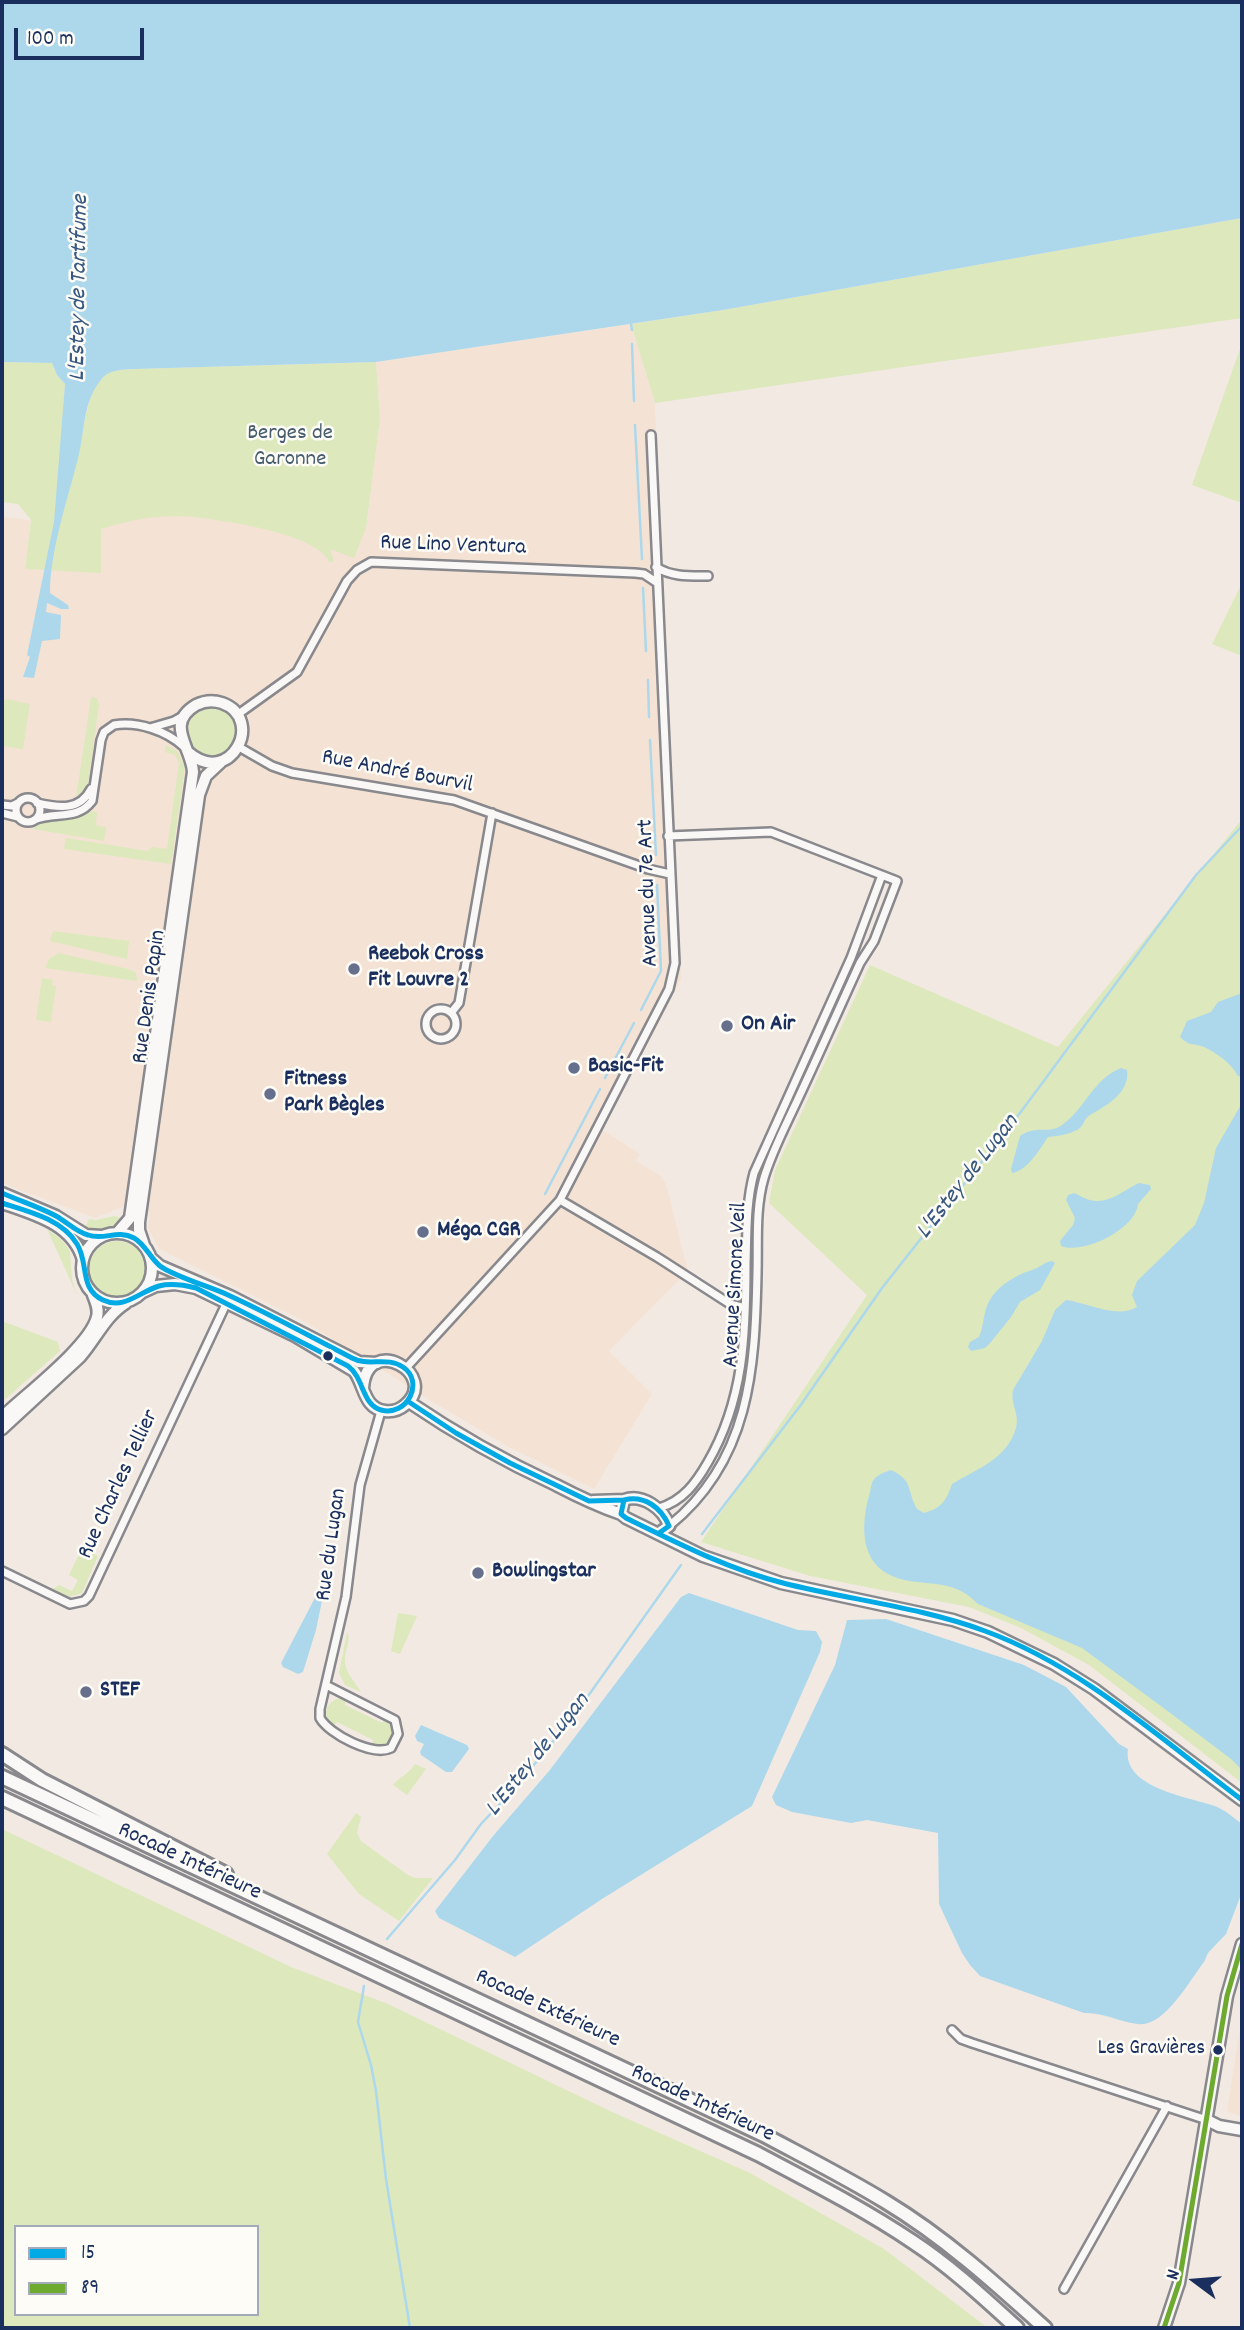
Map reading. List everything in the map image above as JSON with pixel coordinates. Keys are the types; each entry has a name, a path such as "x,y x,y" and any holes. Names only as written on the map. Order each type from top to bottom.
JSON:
{"highway":[{"path":"2,1754 42,1780 237,1879 270,1903"},
{"name":"Rocade Extérieure","path":"2,1777 817,2163 887,2202 926,2229 980,2270 1045,2328"},
{"name":"Rocade Intérieure","path":"2,1798 758,2154 915,2244 969,2284 1017,2328"},
{"path":"2,1807 116,1851"}],"main road":[{"path":"212,701 230,707 237,715 242,730 239,747 229,758 203,762 186,750 180,730 186,713 202,702 212,701"},
{"name":"Rue Denis Papin","path":"117,1233 128,1222 132,1206 193,772 186,750"},
{"name":"Rue Denis Papin","path":"144,1245 139,1222 199,795 206,776 222,761"},
{"path":"2,1193 56,1216 86,1235 127,1235 144,1245 151,1258 160,1266 230,1296 359,1362 392,1361 406,1368 414,1386 409,1402 396,1410 381,1411 369,1402 354,1371 333,1357 227,1303 185,1285 156,1286 109,1315 80,1357 2,1429"},
{"path":"2,1203 34,1215 62,1230 77,1244 83,1261"},
{"path":"2,1417 68,1357 92,1329 98,1311 82,1272 83,1261 92,1244 103,1236"},
{"path":"144,1292 152,1276 151,1258"},
{"path":"91,1292 107,1302 127,1302"},
{"path":"363,1388 366,1374 377,1363"},
{"path":"409,1402 456,1433 510,1463 621,1514 703,1556 781,1583 953,1620 988,1632 1054,1664 1094,1689 1242,1800"},
{"path":"589,1501 637,1499 659,1508 667,1517 669,1526 682,1547"},
{"path":"621,1514 624,1500"},
{"path":"659,1533 669,1526"},
{"path":"1164,2328 1180,2283 1227,1996 1242,1944"},
{"path":"1207,2120 1219,2126 1242,2130"}],"street":[{"name":"Avenue du 7e Art","path":"406,1368 560,1200 669,989 675,963 651,435"},
{"name":"Rue Lino Ventura","path":"237,715 293,677 347,581 357,570 371,562 635,573 644,574 656,583"},
{"path":"656,567 666,574 708,576"},
{"path":"150,728 174,721 186,713"},
{"path":"2,813 26,822 50,814 81,812 92,801 101,740 109,728 118,724 150,728 172,737 186,750"},
{"name":"Rue André Bourvil","path":"239,747 281,771 454,800 648,869 670,874"},
{"path":"2,805 12,806 29,798 37,803 74,806 87,797 95,782"},
{"path":"18,802 16,812 19,818"},
{"path":"34,820 39,814 37,803"},
{"path":"451,1013 459,1003 492,813"},
{"path":"668,836 771,832 882,875"},
{"name":"Avenue Simone Veil","path":"659,1508 674,1503 686,1494 713,1454 732,1412 742,1370 747,1204 754,1173 851,958 882,875 897,881 874,941 860,963 764,1178 758,1213 755,1349 749,1394 731,1444 715,1474 689,1509 669,1526"},
{"path":"436,1009 451,1013 455,1021 451,1034 443,1039 430,1034 426,1025 428,1015 436,1009"},
{"path":"560,1200 730,1304 745,1308"},
{"path":"746,1277 757,1277"},
{"name":"Rue Charles Tellier","path":"2,1571 70,1604 84,1601 227,1303"},
{"name":"Rue du Lugan","path":"326,1685 395,1720 398,1734 391,1748 379,1752 371,1750 324,1726 320,1718 326,1685 346,1597 360,1485 381,1411"},
{"path":"732,1412 742,1415"},
{"path":"952,2030 961,2039 972,2043 1207,2120"},
{"path":"1064,2289 1167,2106"}],"shaded area":[{"path":"631,324 655,403 681,979 603,1130 640,1154 636,1161 661,1176 666,1184 688,1271 609,1351 652,1394 594,1489 507,1446 306,1322 159,1249 148,1228 150,1212 123,1207 95,1218 2,1183 2,517 31,520 25,569 101,529 144,516 166,513 221,517 306,540 366,528 380,419 376,362"},
{"path":"1242,2015 1242,2117 1227,2111"}],"green space":[{"path":"1242,218 1242,318 655,403 631,324 723,310"},
{"path":"1242,343 1242,503 1192,485"},
{"name":"Berges de Garonne","path":"2,362 52,363 65,384 61,448 79,452 92,395 103,376 111,371 376,362 380,419 366,528 354,558 330,549 334,561 330,563 324,554 300,540 230,520 164,516 134,520 101,529 101,573 25,569 31,520 18,504 2,502"},
{"path":"1242,583 1242,656 1212,644"},
{"path":"91,697 97,698 99,704 88,784 84,793 76,798"},
{"path":"6,699 30,704 23,749 2,746 2,703"},
{"path":"212,706 222,708 230,714 236,722 236,742 230,750 222,756 212,758 202,756 194,750 188,742 186,732 188,722 194,714 202,708"},
{"path":"166,745 177,751 185,767 171,864 64,849 66,838 148,851 152,847 167,849 179,763 175,755 165,752"},
{"path":"97,812 96,825 106,827 104,841 33,829 52,818"},
{"path":"1242,819 1242,1783 1089,1665 1021,1628 969,1607 810,1576 701,1542 867,1295 769,1203 775,1170 870,965 1058,1047"},
{"path":"53,931 129,941 127,959 50,941"},
{"path":"59,953 128,969 136,973 137,981 45,968 50,958"},
{"path":"42,978 53,980 52,985 56,986 51,1022 36,1020"},
{"path":"114,1216 124,1219 106,1229 84,1230 89,1219"},
{"path":"47,1229 62,1240 70,1251 72,1279 77,1295"},
{"path":"112,1241 122,1241 137,1249 143,1258 143,1280 137,1289 122,1297 112,1297 94,1285 89,1274 89,1264 101,1246"},
{"path":"2,1321 58,1342 60,1351 2,1402"},
{"path":"82,1548 98,1556 82,1593 69,1597 53,1589 59,1585 72,1591 78,1580 69,1575"},
{"path":"398,1613 417,1616 400,1654 391,1651"},
{"path":"347,1632 349,1639 346,1665 361,1692 345,1685 339,1673"},
{"path":"340,1698 346,1699 345,1705 382,1723 384,1720 392,1724 390,1742 372,1747 373,1740 337,1722 333,1727 329,1723 326,1710"},
{"path":"415,1764 426,1769 407,1795 393,1785"},
{"path":"356,1813 361,1817 357,1833 361,1841 408,1875 415,1878 433,1878 399,1921 359,1894 327,1854"},
{"path":"2,1829 291,1967 388,2004 610,2111 750,2173 884,2249 988,2328 2,2328"}],"water":[{"name":"L'Estey de Tartifume","path":"2,2 1242,2 1242,218 723,310 376,362 134,369 111,372 103,377 94,389 87,407 79,454 53,559 50,593 68,605 69,609 61,609 47,603 46,612 61,615 60,639 42,641 34,678 23,677 30,657 27,655 54,522 65,384 52,363 2,362"},
{"path":"1242,993 1242,1077 1214,1052 1190,1044 1180,1037 1187,1021 1211,1012 1218,1002"},
{"path":"1121,1068 1127,1070 1127,1078 1116,1097 1088,1117 1078,1130 1048,1137 1028,1164 1012,1173 1020,1136 1026,1132 1062,1125 1103,1079"},
{"path":"1242,1103 1242,1770 1082,1648 978,1604 956,1589 900,1579 888,1574 871,1558 864,1526 872,1483 881,1474 891,1470 903,1478 917,1509 924,1513 943,1503 952,1484 990,1462 1006,1448 1017,1423 1013,1390 1042,1341 1055,1310 1066,1300 1112,1311 1137,1307 1132,1295 1137,1281 1195,1225 1204,1203 1216,1148"},
{"path":"1139,1183 1150,1185 1151,1189 1119,1231 1082,1247 1061,1246 1060,1241 1073,1225 1075,1218 1066,1200 1068,1195 1074,1193 1090,1200 1103,1200"},
{"path":"1052,1261 1055,1263 1040,1290 1020,1302 985,1348 971,1351 968,1347 970,1342 979,1337 986,1309 998,1289 1018,1276"},
{"path":"319,1590 324,1591 316,1630 303,1672 298,1674 283,1667 281,1663"},
{"path":"689,1593 798,1630 816,1631 822,1642 752,1806 602,1899 515,1957 439,1918 435,1911 493,1836 549,1771 681,1597"},
{"path":"886,1619 1024,1665 1066,1687 1119,1744 1128,1749 1129,1762 1135,1773 1146,1782 1174,1794 1215,1806 1242,1824 1242,1892 1226,1934 1208,1953 1176,2001 1157,2019 1138,2024 1084,2013 980,1976 962,1953 939,1904 938,1833 867,1820 851,1823 792,1812 776,1805 772,1797 835,1665 847,1620"},
{"path":"421,1725 467,1745 469,1749 452,1772 446,1772 421,1755 424,1744 417,1741 415,1736"}],"waterway":[{"path":"631,324 632,330"},
{"path":"632,344 634,401"},
{"path":"635,425 642,559"},
{"path":"643,588 646,651"},
{"path":"648,680 649,717"},
{"path":"650,740 656,855"},
{"name":"L'Estey de Lugan","path":"702,1534 800,1406 882,1288 1023,1109 1196,875 1242,826"},
{"path":"641,1010 661,971 657,885"},
{"path":"605,1078 634,1023"},
{"path":"545,1194 600,1089"},
{"name":"L'Estey de Lugan","path":"387,1939 576,1713 681,1565"},
{"name":"L'Estey de Lugan","path":"364,1986 358,2022 376,2091 386,2179 410,2328"}],"transit line":[{"name":"15","path":"2,1193 50,1213 84,1234 134,1238 156,1263 166,1270 244,1302 358,1361 397,1364 409,1373 413,1389 410,1397 398,1408 390,1411 375,1407 348,1366 196,1288 164,1285 125,1302 111,1303 103,1300 90,1289 81,1251 70,1235 43,1217 2,1203"},
{"name":"15","path":"409,1402 456,1433 510,1463 589,1501 624,1500"},
{"name":"15","path":"659,1533 669,1526 657,1508 638,1499 624,1500 621,1514 626,1518 703,1555 742,1570 808,1589 935,1616 985,1631 1020,1646 1054,1664 1119,1706 1242,1800"},
{"name":"89","path":"1164,2328 1179,2283 1227,1996 1242,1944"}],"place":[{"name":"Reebok Cross Fit Louvre 2","path":"354,969"},
{"name":"On Air","path":"727,1026"},
{"name":"Basic-Fit","path":"574,1068"},
{"name":"Fitness Park Bègles","path":"270,1094"},
{"name":"Méga CGR","path":"423,1232"},
{"name":"Bowlingstar","path":"478,1573"},
{"name":"STEF","path":"86,1692"},
{"name":"Les Gravières","path":"1218,2050"}]}
